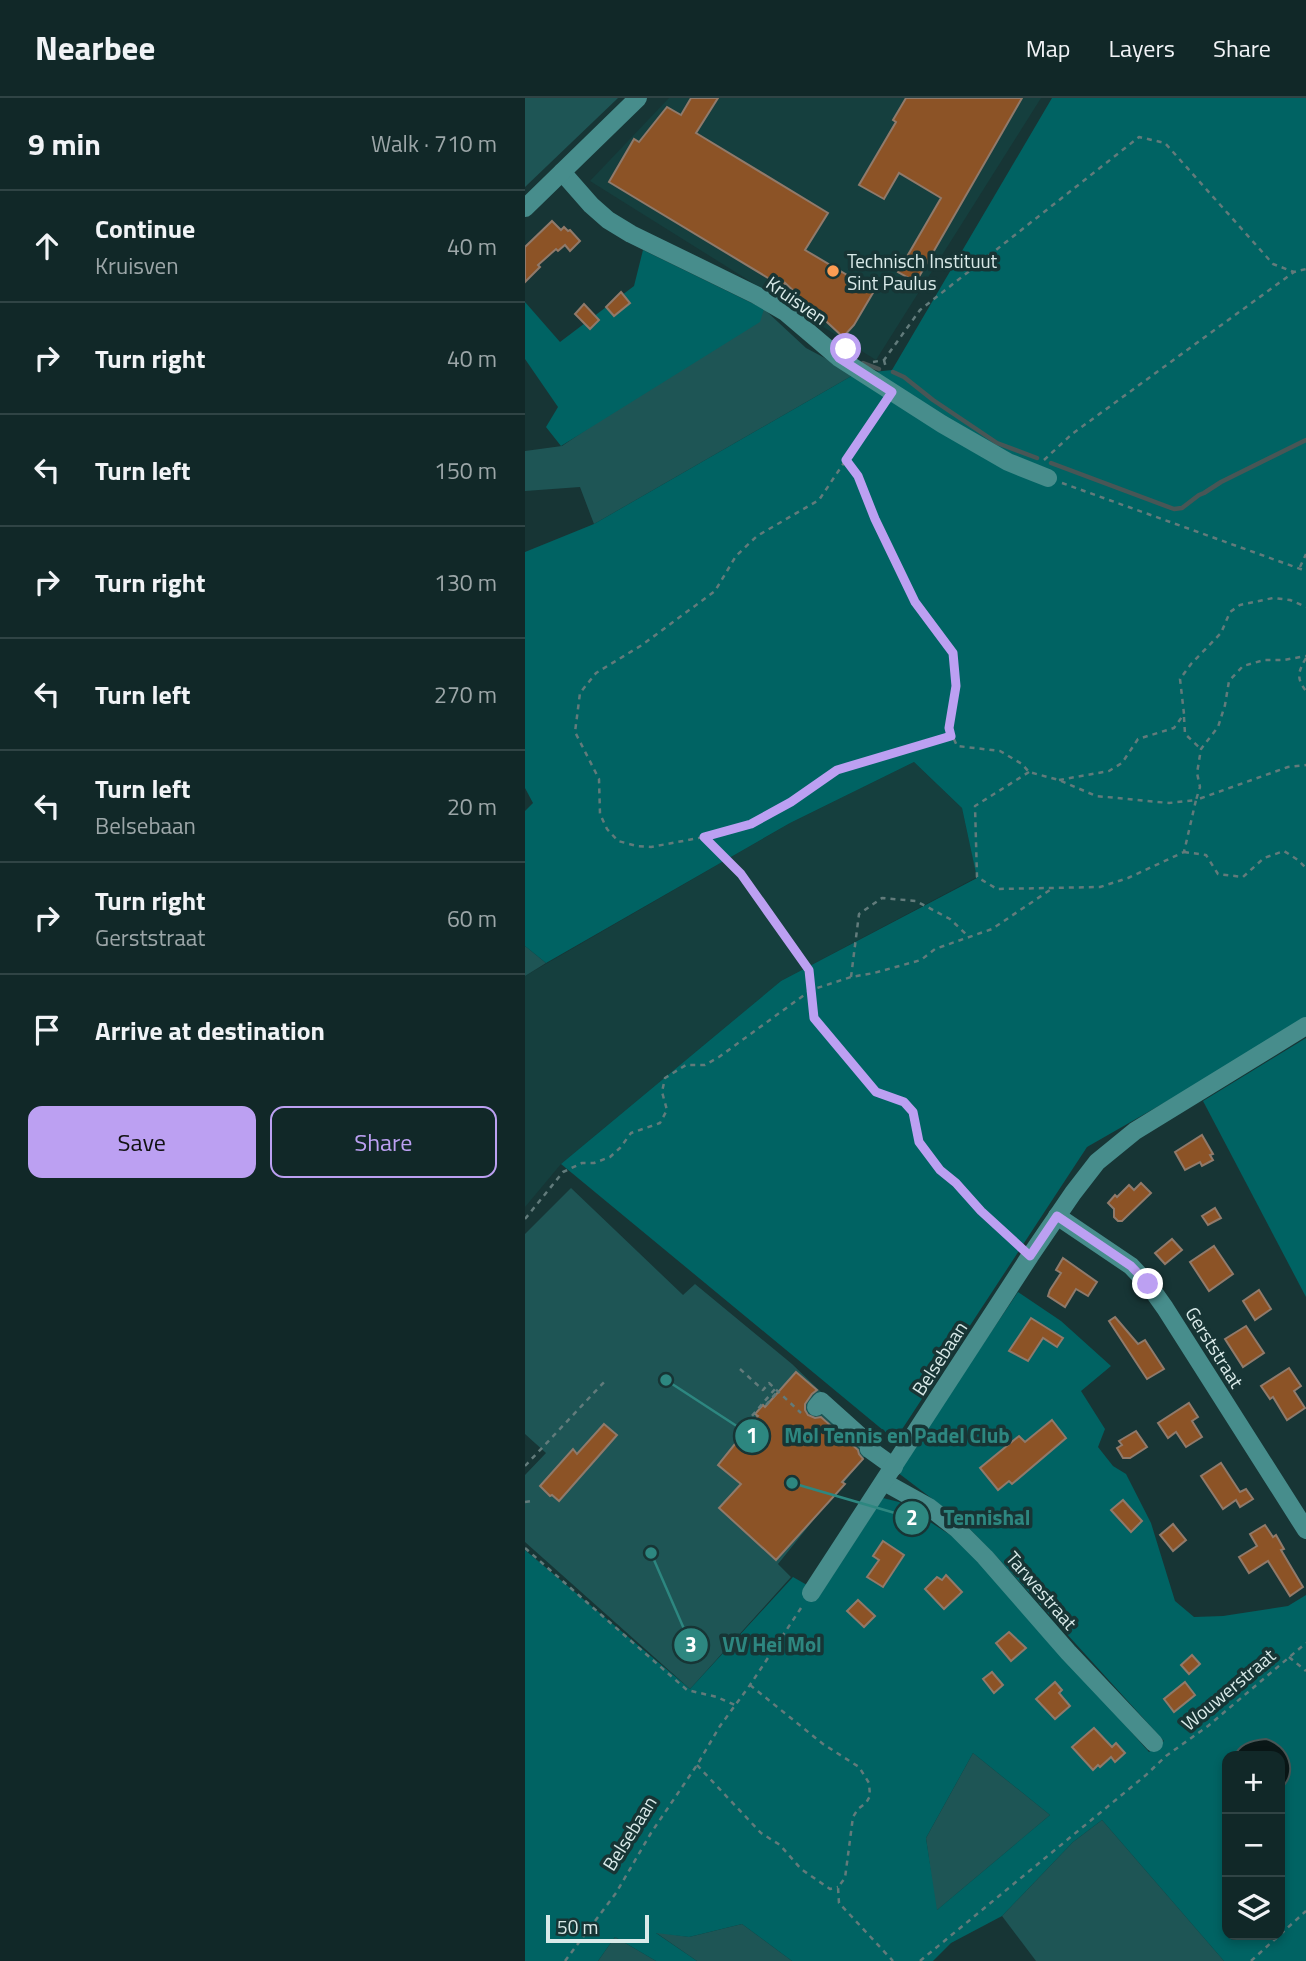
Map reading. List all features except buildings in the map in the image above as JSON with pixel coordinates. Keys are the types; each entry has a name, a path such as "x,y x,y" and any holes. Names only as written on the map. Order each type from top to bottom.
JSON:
{"street":[{"path":"525,208 639,98"},
{"name":"Kruisven","path":"562,172 608,220 785,312 839,358 892,392 1008,462 1040,475"},
{"name":"Belsebaan","path":"811,1593 1030,1256 1097,1162 1135,1131 1306,1026"},
{"name":"Gerststraat","path":"1057,1216 1131,1266 1148,1284 1306,1530"},
{"name":"Tarwestraat","path":"809,1410 821,1401 870,1445 869,1449 889,1475 957,1528 1160,1750"}],"path":[{"path":"866,358 874,362 884,360 920,310 1139,137 1165,143 1273,264 1294,272"},
{"path":"1306,269 1294,272 1072,434 1040,475 1306,571"},
{"path":"892,392 820,500 757,536 736,556 715,591 642,645 596,673 580,693 575,732 599,779 600,814 607,829 618,841 637,846 704,837 751,824 791,802 837,770 951,736"},
{"path":"846,460 858,476 875,519 915,602 953,653 956,686 949,728 957,746 1000,751 1022,764 1029,772 1059,780 1096,796 1169,803 1196,800 1279,770 1306,765"},
{"path":"1299,568 1306,554"},
{"path":"1201,749 1185,734 1180,679 1191,664 1221,634 1230,612 1240,605 1273,598 1290,600 1306,607"},
{"path":"1306,657 1299,672 1300,683 1306,691"},
{"path":"1184,852 1200,787 1197,773 1201,749 1218,727 1229,681 1243,666 1263,660 1306,657"},
{"path":"1059,780 1109,771 1122,763 1138,738 1174,728 1184,714"},
{"path":"1029,772 975,806 977,877 997,889 1100,887 1128,878 1184,852 1206,855 1218,874 1243,877 1264,858 1284,851 1306,868"},
{"path":"704,837 741,874 809,970 814,1018 876,1092 904,1102 913,1112 919,1142 940,1170 1030,1256"},
{"path":"525,1219 563,1172 582,1163 594,1163 610,1157 631,1133 660,1123 667,1111 662,1092 665,1078 686,1065 705,1065 719,1057 811,990 851,976 874,973 921,960 935,950 992,929 1053,888"},
{"path":"851,976 859,914 882,898 915,901 950,919 968,936"},
{"path":"740,1369 763,1390 769,1383 809,1410"},
{"path":"525,1466 606,1380"},
{"path":"739,1431 777,1390"},
{"path":"525,1502 531,1501"},
{"path":"525,1548 687,1690 717,1697 735,1705"},
{"name":"Belsebaan","path":"565,1961 616,1893 720,1726 811,1593"},
{"name":"Wouwerstraat","path":"920,1961 1146,1775 1160,1750 1208,1726 1306,1643"},
{"path":"1289,1657 1306,1671"},
{"path":"697,1765 761,1833 780,1845 801,1869 829,1889 838,1887 845,1878 853,1817 870,1796 869,1783 859,1767 823,1744 750,1685"},
{"path":"838,1887 839,1903 893,1961"},
{"path":"1251,1961 1306,1911"}],"shaded area":[{"path":"525,98 618,98 525,187"},
{"name":"Technisch Instituut Sint Paulus","path":"669,98 1041,98 876,360 590,181"},
{"path":"1052,98 1306,98 1306,1018 1087,1147 895,1440 561,1164 781,981 977,878 962,808 914,762 790,823 546,963 525,946 525,811 533,803 525,788 525,552 594,524 855,374 892,370"},
{"path":"643,250 764,309 760,322 561,446 546,427 558,407 525,359 525,302 560,342 634,286"},
{"path":"764,309 806,348 855,374 594,524 580,487 525,491 525,451 562,446"},
{"path":"914,762 962,808 977,877 781,981 561,1164 525,1207 525,976 790,823"},
{"path":"525,946 546,963 525,976"},
{"path":"1306,1038 1306,1297 1203,1101"},
{"path":"571,1188 683,1295 695,1284 792,1364 875,1444 778,1564 791,1577 690,1689 525,1542 525,1475 546,1453 525,1434 525,1234"},
{"path":"1018,1292 1061,1321 1111,1366 1081,1391 1105,1429 1098,1447 1113,1466 1126,1474 1151,1523 1175,1601 1194,1617 1223,1616 1288,1606 1306,1595 1306,1961 1224,1961 1102,1820 1073,1842 1002,1916 951,1943 933,1961 792,1961 742,1924 689,1937 656,1933 697,1961 656,1961 615,1937 598,1961 525,1961 525,1550 690,1689 793,1577 821,1593 883,1498 899,1502 955,1538 986,1568 1149,1752 1164,1741 964,1523 897,1472","holes":["973,1753 1050,1815 937,1910 926,1838"]},
{"path":"1266,1739 1283,1751 1238,1751 1252,1741"},
{"path":"973,1753 1050,1815 936,1911 926,1838"},
{"path":"1285,1753 1290,1768 1285,1784"},
{"path":"1102,1820 1224,1961 1036,1961 1002,1916 1073,1842"},
{"path":"742,1924 792,1961 697,1961 655,1932 689,1937"},
{"path":"615,1937 656,1961 598,1961"}],"waterway":[{"path":"863,363 879,369"},
{"path":"893,372 997,443 1037,458"},
{"path":"1051,463 1174,509 1182,508 1221,482 1306,440"}],"place":[{"name":"Technisch Instituut Sint Paulus","path":"833,271"},
{"name":"Mol Tennis en Padel Club","path":"666,1380"},
{"name":"Tennishal","path":"792,1483"},
{"name":"VV Hei Mol","path":"651,1553"}],"route":[{"path":"846,349 839,358 892,392 846,460 858,476 875,519 915,602 953,653 956,686 949,728 951,736 837,770 791,802 751,824 704,837 741,874 809,970 814,1018 876,1092 904,1102 913,1112 919,1142 940,1170 1030,1256 1057,1216 1131,1266 1148,1284"}]}
